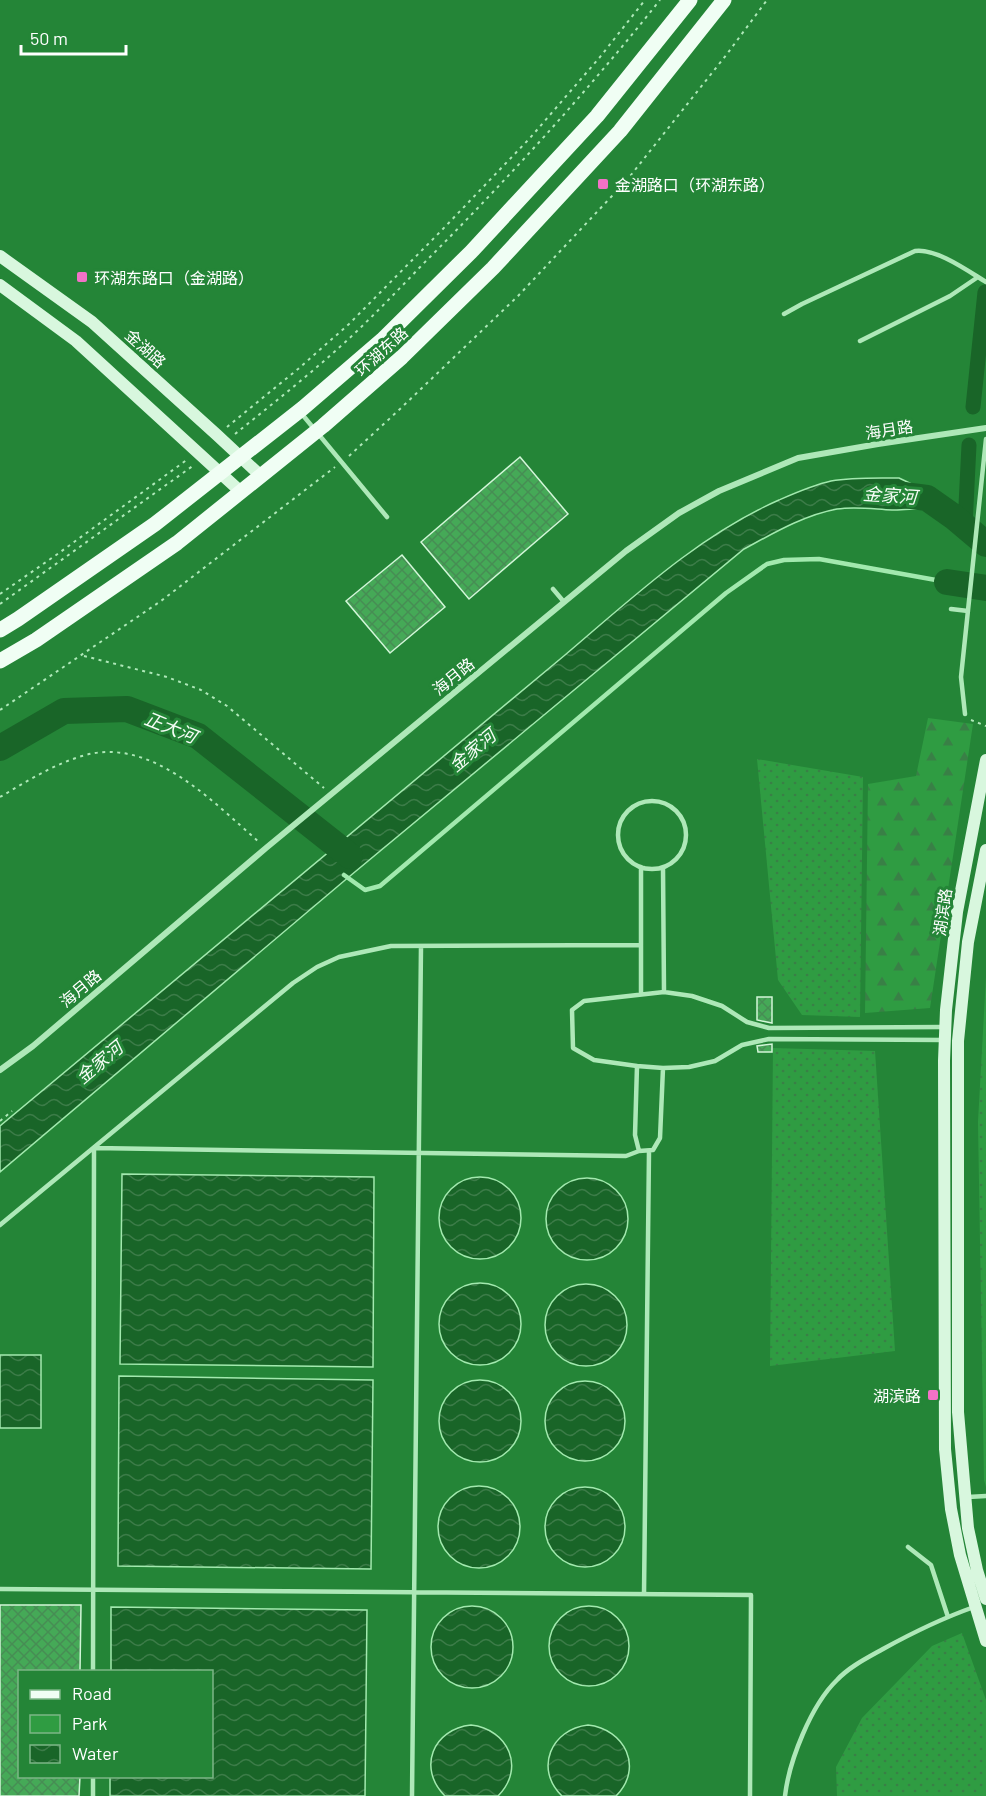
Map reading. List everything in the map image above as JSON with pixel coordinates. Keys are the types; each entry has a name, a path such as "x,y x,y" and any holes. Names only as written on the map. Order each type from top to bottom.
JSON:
{"main road":[{"name":"环湖东路","path":"0,630 155,524 300,411 382,340 471,252 597,116 690,0"},
{"name":"环湖东路","path":"0,661 177,543 317,431 402,357 493,268 620,131 724,0"},
{"name":"金湖路","path":"0,256 92,322 261,476"},
{"path":"0,285 76,341 241,492"},
{"name":"湖滨路","path":"986,760 957,912 945,1033 943,1386 945,1449 951,1509 960,1555 986,1641"},
{"name":"湖滨路","path":"986,850 968,942 958,1041 958,1412 968,1528 986,1599"}],"street":[{"name":"海月路","path":"0,1070 33,1046 330,794 626,551 679,513 719,491 798,458 986,428"}],"lane":[{"path":"784,314 915,251 927,251 956,264 986,282"},
{"path":"860,341 950,296 978,277"},
{"path":"300,411 387,518"},
{"path":"964,714 961,677 986,439"},
{"path":"553,589 564,602"},
{"path":"951,609 968,609"},
{"path":"451,673 462,686"},
{"path":"657,801 668,805 684,821 685,844 681,854 673,863 663,868 641,867 631,862 624,854 618,833 621,822 635,806 657,801"},
{"path":"641,867 641,993"},
{"path":"663,868 664,992"},
{"path":"0,1225 293,983 317,967 339,957 391,946 641,945"},
{"path":"412,1796 421,946"},
{"path":"664,992 692,996 722,1006 747,1022 769,1028 945,1033 769,1039 742,1045 715,1061 689,1067 663,1068 594,1060 573,1048 572,1010 584,1001 664,992"},
{"path":"637,1066 635,1135 639,1151"},
{"path":"94,1148 626,1156 639,1151 653,1150 660,1138 663,1068"},
{"path":"93,1670 94,1148"},
{"path":"645,1594 649,1151"},
{"path":"965,1497 986,1496"},
{"path":"908,1547 931,1565 948,1617"},
{"path":"0,1589 751,1595 750,1796"},
{"path":"785,1796 789,1770 808,1723 837,1680 865,1659 900,1640 975,1607"},
{"path":"93,1778 93,1796"}],"path":[{"path":"221,438 349,324 433,240 530,138 600,57 645,0"},
{"path":"221,438 305,377 357,331 538,145 609,64 660,0"},
{"path":"0,710 161,601 342,461 392,417 518,296 627,180 767,0"},
{"path":"0,594 200,455"},
{"path":"0,604 200,455"},
{"path":"82,655 167,677 201,690 227,706 330,794"},
{"path":"964,714 974,722 986,726"},
{"path":"0,797 56,766 83,755 99,753 133,755 177,774 204,794 266,848"},
{"path":"0,1121 12,1111"}],"green space":[{"path":"928,718 973,724 930,1008 865,1013 868,784 916,776"},
{"path":"757,759 863,777 860,1017 802,1015 778,980"},
{"path":"986,977 986,1487 984,1480 978,1122"},
{"path":"773,1048 875,1051 895,1351 770,1366"},
{"path":"962,1633 986,1700 986,1796 837,1796 836,1767 862,1718 932,1646"}],"water":[{"path":"899,478 935,495 924,508 892,510 851,508 825,512 789,526 744,549 344,881 0,1172 0,1126 667,570 721,531 750,514 804,489 839,480"},
{"path":"122,1174 374,1177 373,1367 120,1364"},
{"path":"480,1177 503,1184 509,1189 514,1195 521,1218 514,1241 509,1247 503,1252 480,1259 457,1252 451,1247 446,1241 439,1218 446,1195 451,1189 457,1184"},
{"path":"587,1178 603,1182 616,1190 624,1203 628,1219 624,1235 616,1248 603,1256 587,1260 571,1256 558,1248 550,1235 546,1219 550,1203 558,1190 571,1182"},
{"path":"480,1283 503,1290 509,1295 514,1301 521,1324 514,1347 509,1353 503,1358 480,1365 457,1358 451,1353 446,1347 439,1324 446,1301 451,1295 457,1290"},
{"path":"586,1284 609,1291 615,1296 620,1302 627,1325 620,1348 615,1354 609,1359 586,1366 563,1359 557,1354 552,1348 545,1325 552,1302 557,1296 563,1291"},
{"path":"0,1355 41,1355 41,1428 0,1428"},
{"path":"119,1376 373,1380 371,1569 118,1566"},
{"path":"480,1380 496,1384 509,1392 517,1405 521,1421 517,1437 509,1450 496,1458 480,1462 464,1458 451,1450 443,1437 439,1421 443,1405 451,1392 464,1384"},
{"path":"577,1381 593,1381 614,1392 625,1413 625,1429 614,1450 593,1461 577,1461 563,1455 551,1443 545,1429 545,1413 551,1399 563,1387"},
{"path":"479,1486 495,1490 508,1498 516,1511 520,1527 516,1543 508,1556 495,1564 479,1568 463,1564 450,1556 442,1543 438,1527 442,1511 450,1498 463,1490"},
{"path":"577,1487 593,1487 614,1498 625,1519 625,1535 614,1556 593,1567 577,1567 563,1561 551,1549 545,1535 545,1519 551,1505 563,1493"},
{"path":"472,1606 495,1613 501,1618 506,1624 513,1647 506,1670 501,1676 495,1681 472,1688 449,1681 443,1676 438,1670 431,1647 438,1624 443,1618 449,1613"},
{"path":"581,1606 597,1606 618,1617 629,1638 629,1654 618,1675 597,1686 581,1686 567,1680 555,1668 549,1654 549,1638 555,1624 567,1612"},
{"path":"111,1607 367,1610 365,1796 110,1796 110,1778 213,1778 213,1670 111,1670"},
{"path":"471,1725 495,1734 509,1752 512,1762 511,1774 498,1796 445,1796 432,1774 433,1751 439,1742 458,1728"},
{"path":"588,1725 612,1734 621,1742 626,1752 629,1774 616,1796 562,1796 549,1774 548,1763 556,1742 575,1728"}],"building":[{"path":"520,457 568,514 469,599 421,542"},
{"path":"402,555 445,607 390,653 346,601"},
{"path":"757,997 772,997 772,1023 757,1020"},
{"path":"772,1044 772,1052 758,1052 757,1046"},
{"path":"0,1605 81,1605 80,1670 18,1670 18,1778 80,1778 79,1796 0,1796"}],"waterway":[{"path":"973,407 985,292"},
{"path":"965,526 969,445"},
{"name":"金家河","path":"896,494 927,498 986,544"},
{"path":"344,875 365,890 380,886 726,593 767,564 784,560 819,559 947,582"},
{"name":"金家河","path":"947,582 986,588"},
{"name":"正大河","path":"0,748 64,711 127,709 198,736 350,856"}],"place":[{"name":"金湖路口（环湖东路）","path":"603,184"},
{"name":"环湖东路口（金湖路）","path":"82,277"},
{"name":"湖滨路","path":"933,1395"}]}
